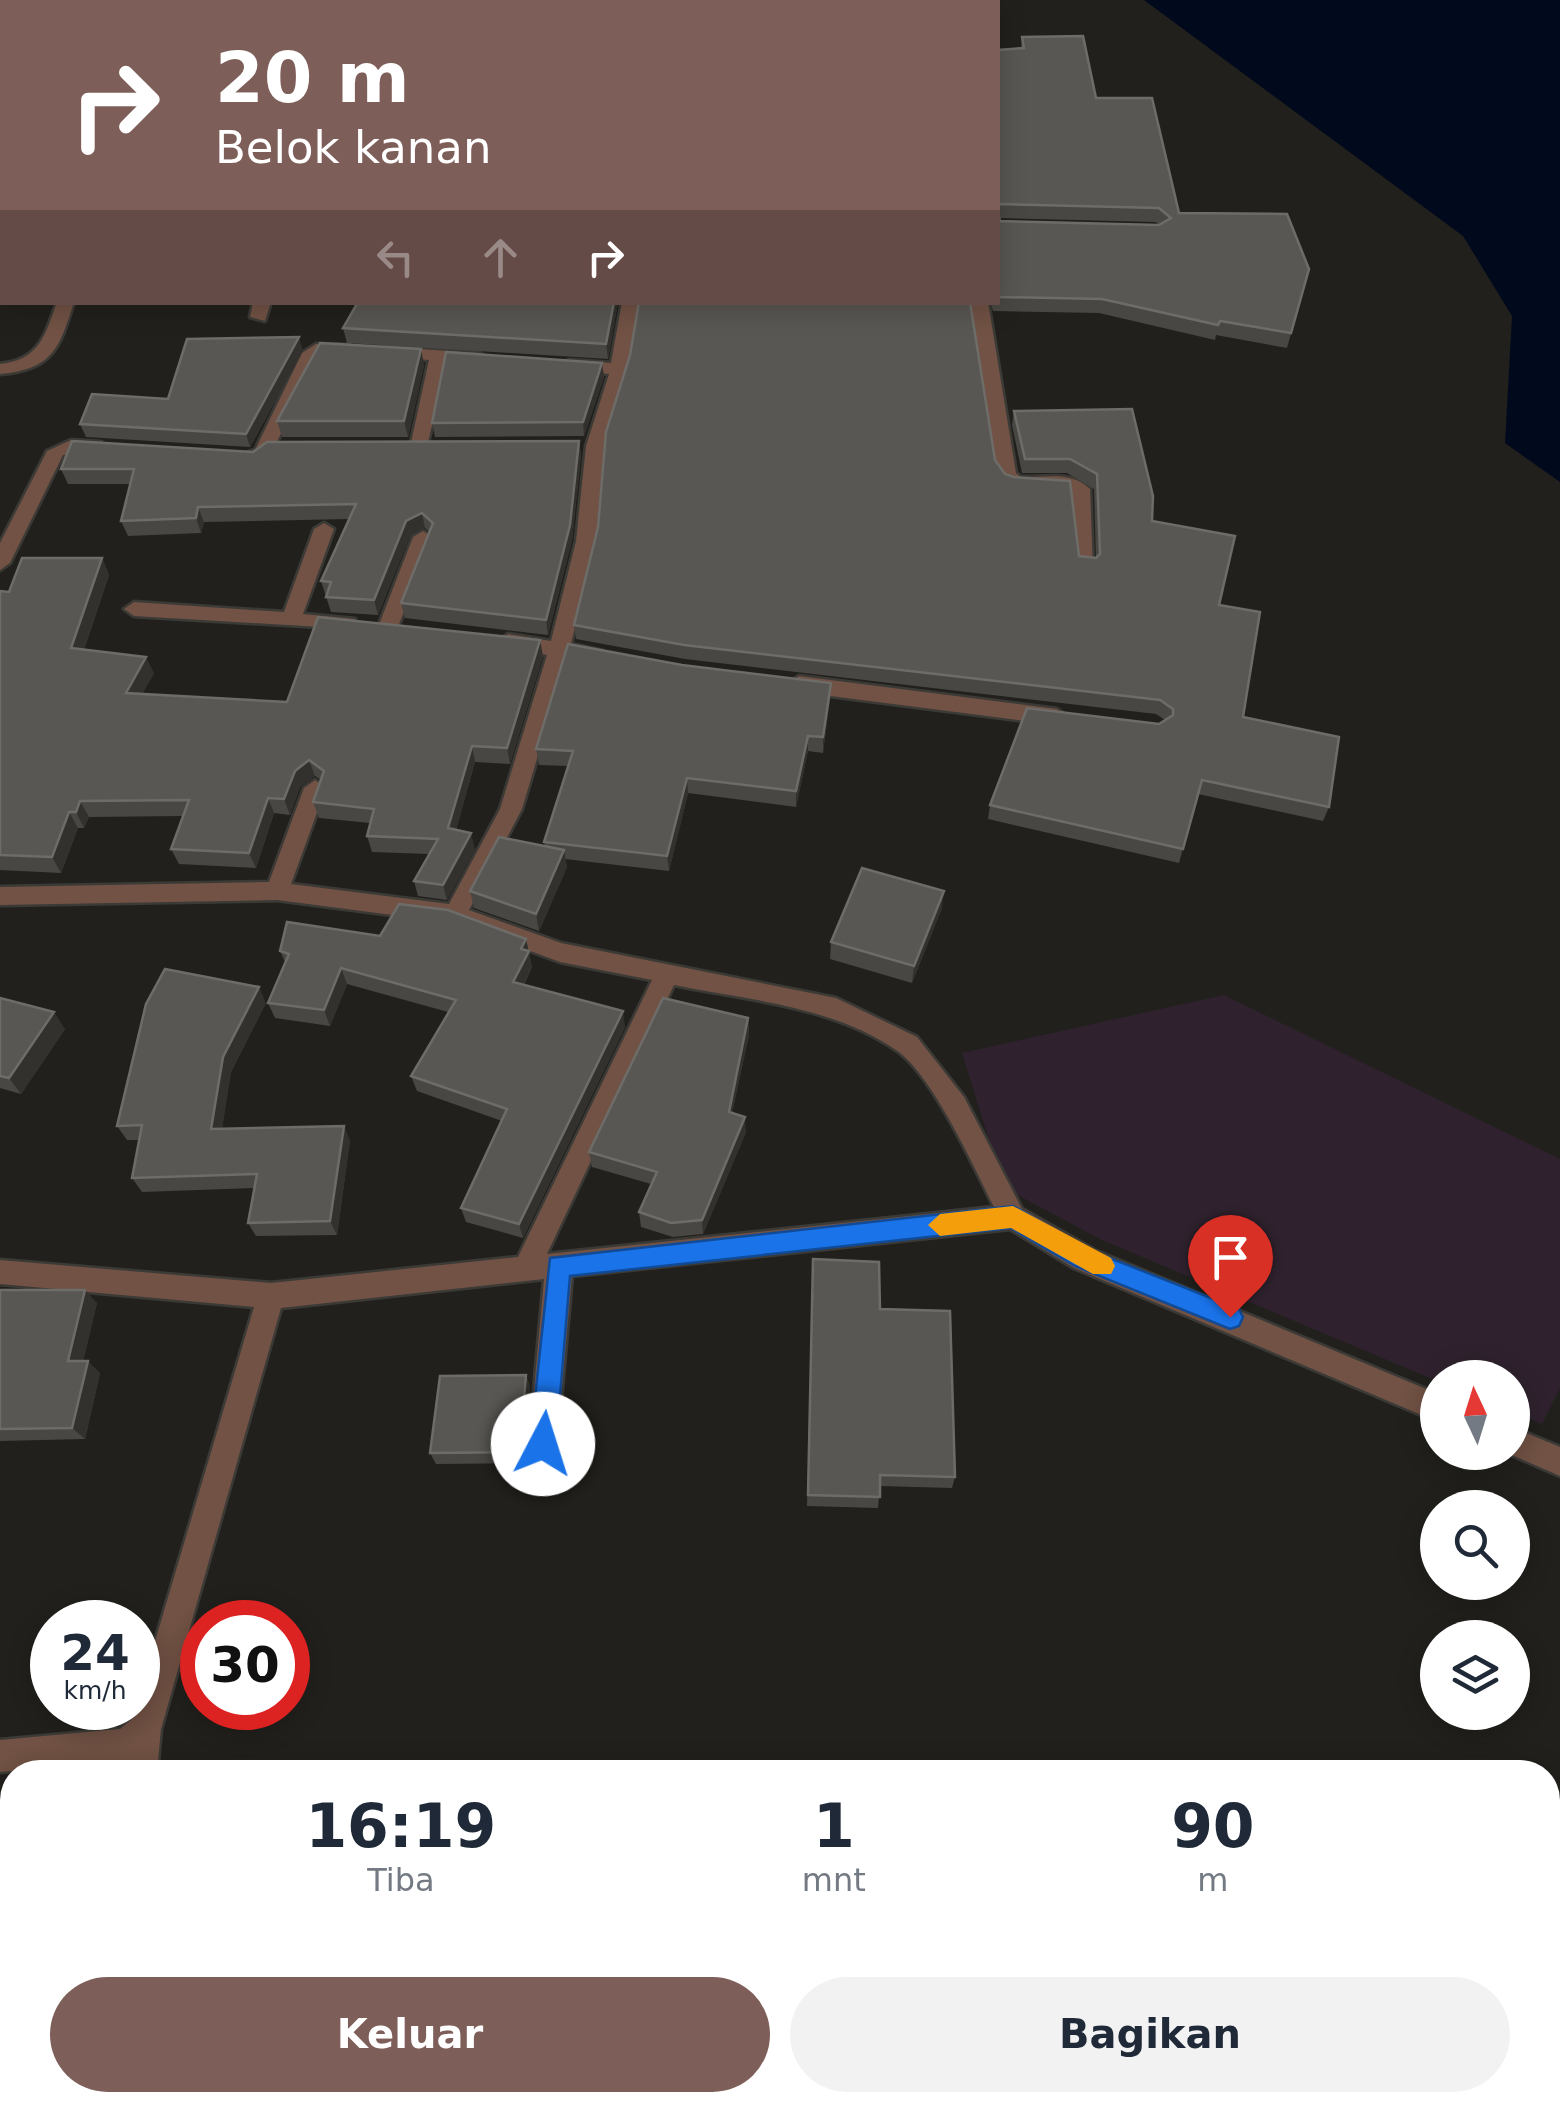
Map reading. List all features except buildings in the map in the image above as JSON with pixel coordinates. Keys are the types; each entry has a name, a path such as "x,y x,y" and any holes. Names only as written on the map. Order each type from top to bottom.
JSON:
{"street":[{"path":"0,369 22,368 44,356 65,305"},
{"path":"454,914 511,809 559,646 586,541 586,446 619,369 630,305"},
{"path":"980,305 1008,474 1013,482 1028,486 1067,481 1080,489 1086,564"},
{"path":"217,458 258,457 275,447 316,349 501,360"},
{"path":"419,447 438,356"},
{"path":"540,363 619,369"},
{"path":"0,563 56,451 71,446 126,450"},
{"path":"292,620 324,528"},
{"path":"134,609 398,628 423,537"},
{"path":"483,638 559,646 614,659"},
{"path":"781,682 1073,719"},
{"path":"277,891 315,788"},
{"path":"0,896 277,891 454,914 560,952 836,1008 908,1044 955,1105 1013,1217 1084,1258 1420,1400"},
{"path":"528,1268 574,1160 666,975"},
{"path":"0,1272 271,1296 1013,1217"},
{"path":"543,1444 559,1266"},
{"path":"160,1680 271,1296"},
{"path":"1530,1449 1560,1462"},
{"path":"0,1756 126,1744 144,1730"},
{"path":"142,1760 146,1730"}],"shaded area":[{"path":"1224,995 1560,1159 1560,1388 1542,1424 1530,1419 1530,1360 1420,1360 1420,1374 1102,1240 1004,1188 962,1053"}],"water":[{"path":"1144,0 1560,0 1560,482 1505,443 1512,316 1463,236"}],"slow traffic":[{"path":"940,1225 1013,1217 1102,1266"}],"route":[{"path":"543,1444 559,1266 1013,1217 1084,1258 1230,1317"}]}
